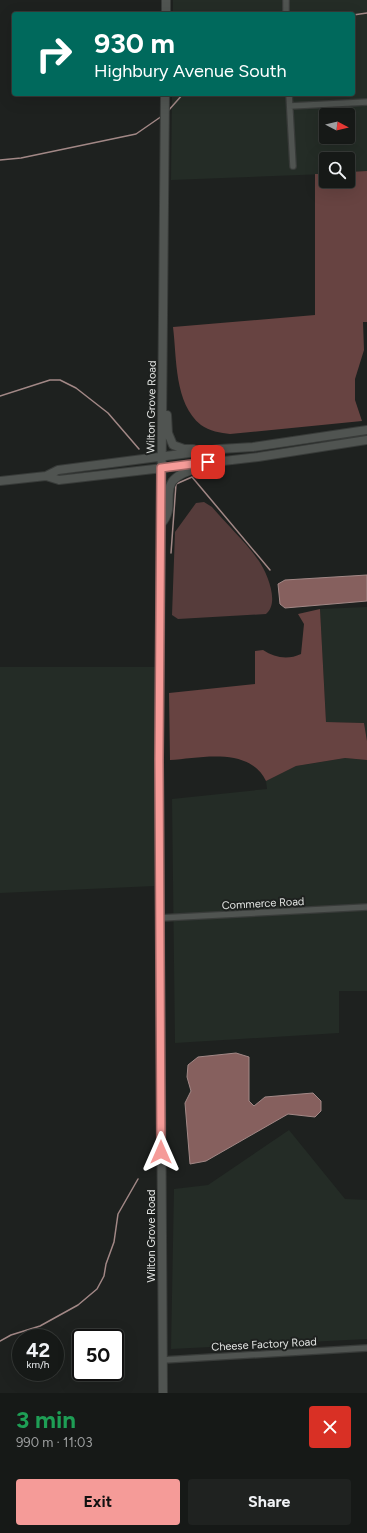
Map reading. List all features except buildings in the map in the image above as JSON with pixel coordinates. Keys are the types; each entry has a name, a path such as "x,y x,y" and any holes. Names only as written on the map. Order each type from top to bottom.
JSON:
{"main road":[{"path":"166,0 166,12"},
{"name":"Wilton Grove Road","path":"163,1393 160,918 161,457 165,96"},
{"path":"163,362 168,434 173,445 184,449 220,449"},
{"path":"0,481 46,476 58,470 220,449 260,446 367,430"},
{"path":"46,476 59,480 222,461 367,440"},
{"path":"161,525 165,520 167,513 169,490 176,477 182,473 222,461"}],"street":[{"path":"286,0 286,12"},
{"path":"289,96 293,166"},
{"path":"290,106 367,102"},
{"name":"Commerce Road","path":"160,918 367,907"},
{"name":"Cheese Factory Road","path":"163,1360 367,1348"}],"shaded area":[{"path":"173,0 367,0 367,171 355,172 355,152 319,152 319,174 171,180 172,96 355,96 355,12 173,12"},
{"path":"367,171 367,322 363,322 364,350 355,379 355,400 362,421 230,434 204,427 192,416 181,393 176,366 173,327 315,315 315,174 319,174 319,188 355,188 355,172"},
{"path":"204,502 212,507 242,540 262,566 271,588 272,596 270,609 266,614 178,619 172,615 175,532 196,503"},
{"path":"367,575 367,601 285,608 280,604 278,584 285,580"},
{"path":"367,607 367,741 364,723 326,722 320,609"},
{"path":"320,609 326,722 364,723 367,741 367,760 345,758 296,766 266,781 258,770 248,763 236,758 209,757 170,760 169,693 255,684 255,651 263,650 272,655 282,657 291,657 301,654 304,624 298,614"},
{"path":"0,667 155,667 156,744 154,886 0,893"},
{"path":"345,758 367,760 367,991 339,991 339,1033 175,1043 172,799 267,789 266,781 296,766"},
{"path":"236,1053 249,1057 249,1101 254,1106 265,1097 313,1093 321,1101 321,1111 315,1117 288,1114 206,1161 190,1164 185,1103 191,1091 187,1077 188,1065 198,1057"},
{"path":"289,1130 345,1199 367,1200 367,1339 171,1349 174,1189 208,1185"}],"waterway":[{"path":"355,15 367,13"},
{"path":"168,111 181,96"},
{"path":"0,160 21,158 136,134 162,116"},
{"path":"0,396 50,380 60,380 76,388 108,413 139,449"},
{"path":"171,553 176,484 192,477 270,570"},
{"path":"0,1341 11,1335 40,1326 78,1305 97,1289 104,1276 106,1264 114,1242 118,1214 138,1179"}],"route":[{"path":"161,1152 159,760 161,468 208,462"}]}
